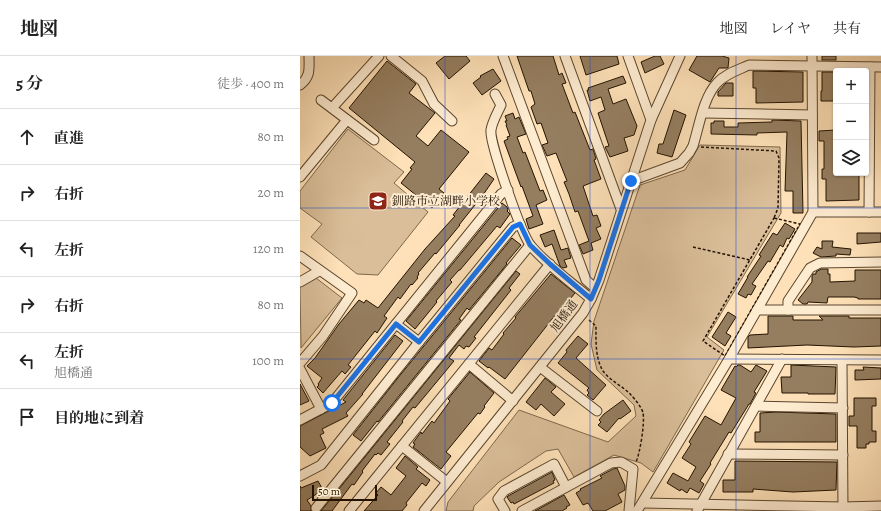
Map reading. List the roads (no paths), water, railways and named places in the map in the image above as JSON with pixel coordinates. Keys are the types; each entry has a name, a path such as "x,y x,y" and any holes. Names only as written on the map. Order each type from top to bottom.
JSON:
{"street":[{"path":"300,85 305,81 309,74 309,56"},
{"path":"332,108 379,56"},
{"path":"391,56 422,81 434,104 452,121"},
{"path":"503,56 586,280 595,288"},
{"path":"565,56 621,210"},
{"path":"628,56 652,120"},
{"name":"旭橋通","path":"424,511 576,322 591,299 652,120 680,56"},
{"path":"637,511 729,359 813,212 812,61"},
{"path":"631,181 680,163 693,146 707,99 717,83 730,73 749,65 812,61 881,67"},
{"path":"869,212 870,67"},
{"path":"495,94 502,104 491,131 495,153 520,224 530,245 591,299"},
{"path":"321,100 374,140"},
{"path":"703,113 812,114"},
{"path":"300,177 347,120"},
{"path":"300,420 332,403 501,194 508,190"},
{"path":"813,212 881,212"},
{"path":"300,476 321,465 513,227 520,224"},
{"path":"316,508 530,245"},
{"path":"300,256 319,271 352,293 323,336 300,363"},
{"path":"788,310 788,301 810,268 820,263 881,262"},
{"path":"350,511 550,264"},
{"path":"300,282 319,271"},
{"path":"757,310 881,310"},
{"path":"396,324 419,342"},
{"path":"729,359 842,361 881,360"},
{"path":"699,507 782,360"},
{"path":"842,361 844,509"},
{"path":"469,364 513,401"},
{"path":"540,367 597,411"},
{"path":"300,369 322,409"},
{"path":"756,406 843,408"},
{"path":"402,446 448,482"},
{"path":"728,454 843,455"},
{"path":"522,511 611,463 621,462 633,469 629,511"},
{"path":"505,511 498,499 504,491 554,464 566,487"},
{"path":"643,503 699,507 844,509 881,506"}],"place":[{"name":"釧路市立湖畔小学校","path":"378,201"}]}
